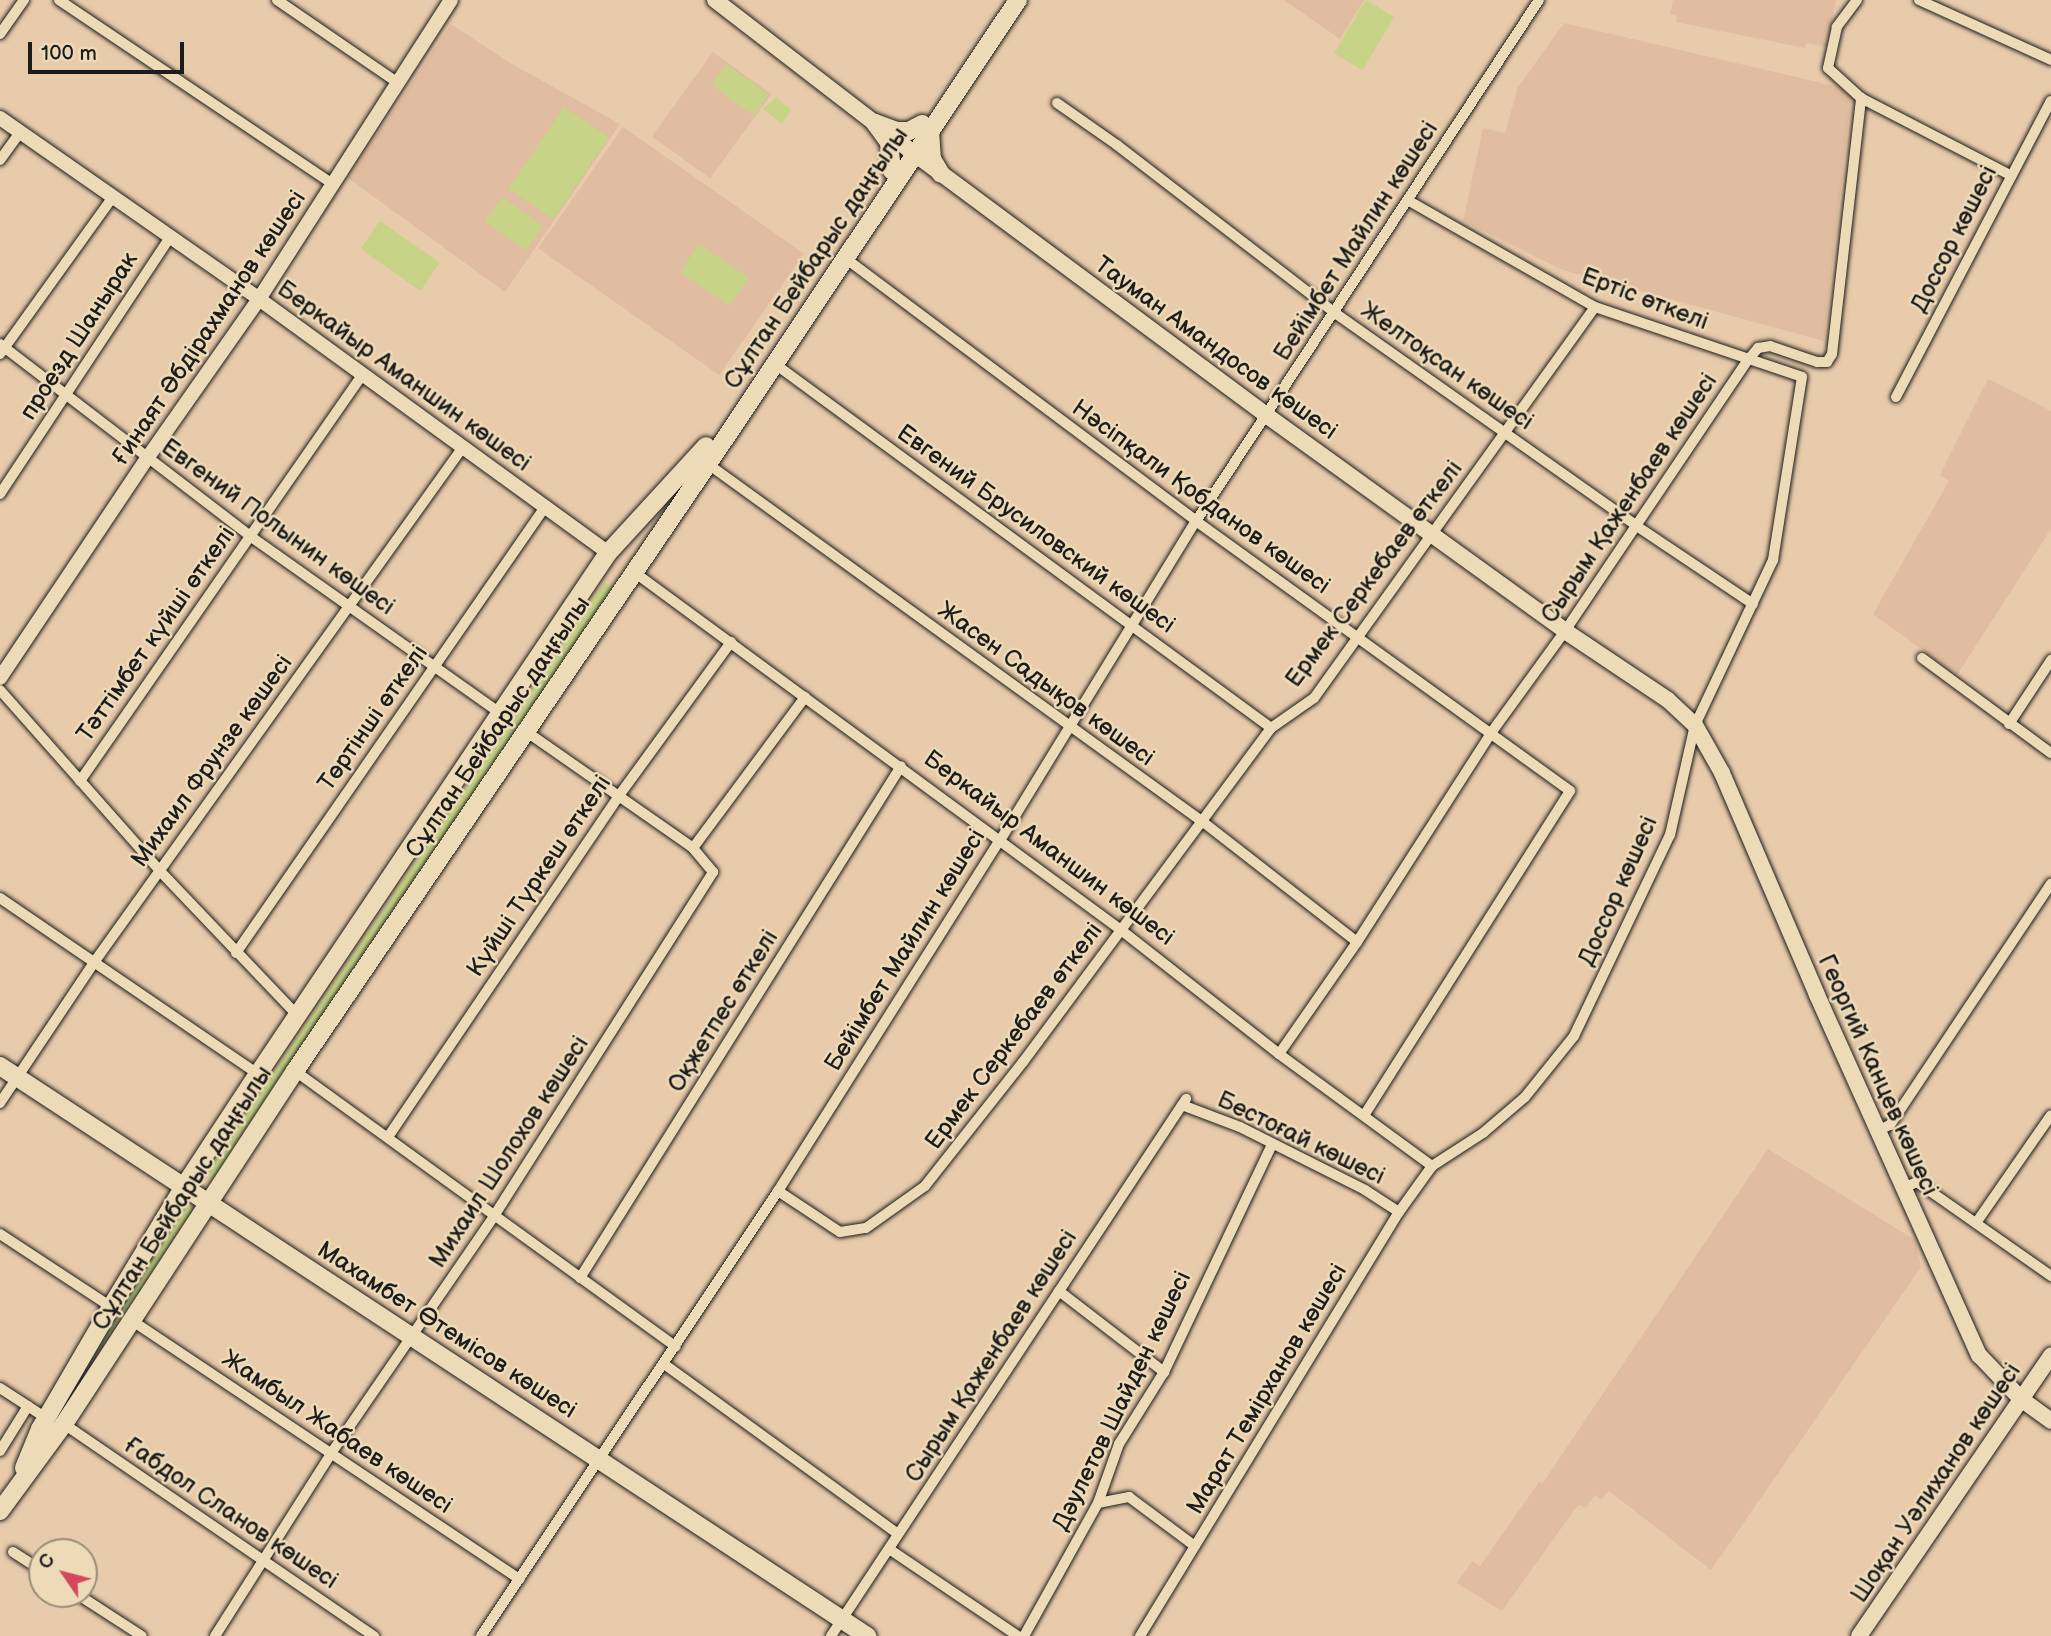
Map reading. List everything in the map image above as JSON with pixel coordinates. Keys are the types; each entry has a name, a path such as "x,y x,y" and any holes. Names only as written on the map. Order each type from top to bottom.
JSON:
{"main road":[{"name":"Тауман Амандосов көшесі","path":"715,0 911,151 1266,415 1565,631 1668,700 1695,725"},
{"name":"Сұлтан Бейбарыс даңғылы","path":"19,1481 46,1418 111,1307 185,1185 258,1074 608,553 698,458 911,151 1006,0"},
{"name":"Сұлтан Бейбарыс даңғылы","path":"926,127 1018,0"},
{"path":"875,123 897,131 926,127 932,159 942,174"},
{"path":"875,123 889,142 896,173 926,170 942,174"},
{"name":"Сұлтан Бейбарыс даңғылы","path":"0,1511 19,1481 64,1424 295,1071 649,546 708,464 845,258 896,173"},
{"path":"628,532 640,535 649,546"},
{"name":"Георгий Канцев көшесі","path":"1695,725 1723,773 1877,1131 1979,1355 2021,1399 2051,1421"},
{"name":"Махамбет Өтемісов көшесі","path":"0,1066 185,1185 867,1636"},
{"name":"Шоқан Уәлиханов көшесі","path":"1859,1636 2051,1356"}],"street":[{"path":"0,34 24,0"},
{"path":"59,0 333,184"},
{"path":"277,0 398,83"},
{"name":"Ғинаят Әбдірахманов көшесі","path":"0,678 148,457 259,299 451,0"},
{"name":"Бейімбет Майлин көшесі","path":"481,1636 676,1348 778,1191 999,842 1196,521 1539,0"},
{"path":"1857,0 1837,27 1828,68 1861,98 2010,175"},
{"path":"1919,0 2051,60"},
{"name":"Сырым Қаженбаев көшесі","path":"1279,1054 1357,942 1491,733 1565,631 1634,525 1748,360 1758,348 1770,346 1817,362 1827,362 1832,354 1861,98"},
{"name":"Доссор көшесі","path":"1896,397 2051,101"},
{"name":"Желтоқсан көшесі","path":"1057,103 1117,145 1335,313 1634,525 1754,604"},
{"name":"Беркайыр Аманшин көшесі","path":"0,117 111,198 259,299 608,553"},
{"path":"0,160 20,132"},
{"path":"2,349 111,198"},
{"name":"Ертіс өткелі","path":"1409,201 1595,307 1802,376"},
{"name":"проезд Шанырак","path":"0,494 170,237"},
{"name":"Нәсіпқали Қобданов көшесі","path":"845,258 1196,521 1570,790 1364,1115"},
{"name":"Ермек Серкебаев өткелі","path":"778,1191 840,1232 866,1228 925,1186 1024,1062 1271,728 1314,698 1595,307"},
{"name":"Евгений Полынин көшесі","path":"2,349 250,536 501,714"},
{"name":"Евгений Брусиловский көшесі","path":"775,363 1271,728"},
{"name":"Тәттімбет күйші өткелі","path":"80,780 363,374"},
{"name":"Доссор көшесі","path":"1432,1166 1483,1133 1525,1097 1574,1036 1670,835 1695,725 1773,560 1802,376"},
{"name":"Михаил Фрунзе көшесі","path":"0,1102 159,870 463,447"},
{"name":"Жасен Садықов көшесі","path":"708,464 1068,727 1203,822 1357,942"},
{"name":"Төртінші өткелі","path":"236,953 545,507"},
{"name":"Беркайыр Аманшин көшесі","path":"634,572 901,766 999,842 1121,930 1279,1054 1432,1166"},
{"name":"Күйші Түркеш өткелі","path":"388,1137 618,797 731,642"},
{"path":"1922,658 2051,753"},
{"path":"2009,724 2051,660"},
{"path":"0,690 159,870 298,1015"},
{"path":"524,730 693,848 805,697"},
{"name":"Оқжетпес өткелі","path":"580,1278 901,766"},
{"name":"Михаил Шолохов көшесі","path":"215,1636 332,1452 494,1216 713,872 693,848"},
{"path":"1877,1131 1890,1125 2051,884"},
{"path":"0,898 258,1074"},
{"path":"295,1071 676,1348"},
{"name":"Сырым Қаженбаев көшесі","path":"831,1636 1184,1102"},
{"name":"Бестоғай көшесі","path":"1184,1102 1365,1190 1399,1212"},
{"path":"1976,1223 2051,1115"},
{"name":"Дәулетов Шайден көшесі","path":"1024,1636 1098,1503 1119,1444 1164,1372 1272,1145"},
{"name":"Марат Темірханов көшесі","path":"1140,1636 1399,1212 1432,1166"},
{"path":"1903,1188 1917,1182 2051,1276"},
{"path":"0,1234 111,1307"},
{"path":"1059,1291 1164,1372"},
{"name":"Жамбыл Жабаев көшесі","path":"131,1320 519,1579"},
{"path":"664,1364 898,1534"},
{"path":"0,1388 46,1418"},
{"path":"0,1451 28,1406"},
{"name":"Ғабдол Сланов көшесі","path":"64,1424 374,1636"},
{"path":"1098,1503 1129,1497 1195,1546"},
{"path":"889,1549 1018,1636"},
{"path":"13,1552 28,1562"},
{"path":"98,1607 142,1636"}],"shaded area":[{"path":"1284,0 1364,0 1340,39"},
{"path":"1673,0 1836,0 1827,47 1807,43 1805,48 1676,22 1677,16 1670,14"},
{"path":"1564,23 1852,90 1824,341 1563,270 1463,221 1483,128 1505,133 1518,87"},
{"path":"451,24 510,63 620,124 505,292 348,178"},
{"path":"713,52 771,94 710,178 652,136"},
{"path":"623,127 804,254 719,375 538,248"},
{"path":"1988,379 2051,411 2051,529 1957,675 1873,614 1949,481 1940,475"},
{"path":"1768,1149 1915,1240 1921,1267 1711,1570 1609,1491 1601,1500 1595,1495 1586,1508 1578,1505 1502,1611 1457,1583 1472,1561 1480,1566 1539,1482 1542,1484"}],"green space":[{"path":"1366,0 1394,17 1362,70 1334,53"},
{"path":"727,64 769,95 754,116 712,85"},
{"path":"776,97 791,110 782,124 763,109"},
{"path":"564,107 609,137 553,219 509,189"},
{"path":"502,197 543,226 526,250 485,222"},
{"path":"380,221 440,263 420,291 360,249"},
{"path":"699,244 749,278 730,306 680,272"},
{"path":"604,582 613,588 214,1180 205,1174"},
{"path":"186,1203 195,1209 93,1360 84,1354"}]}
